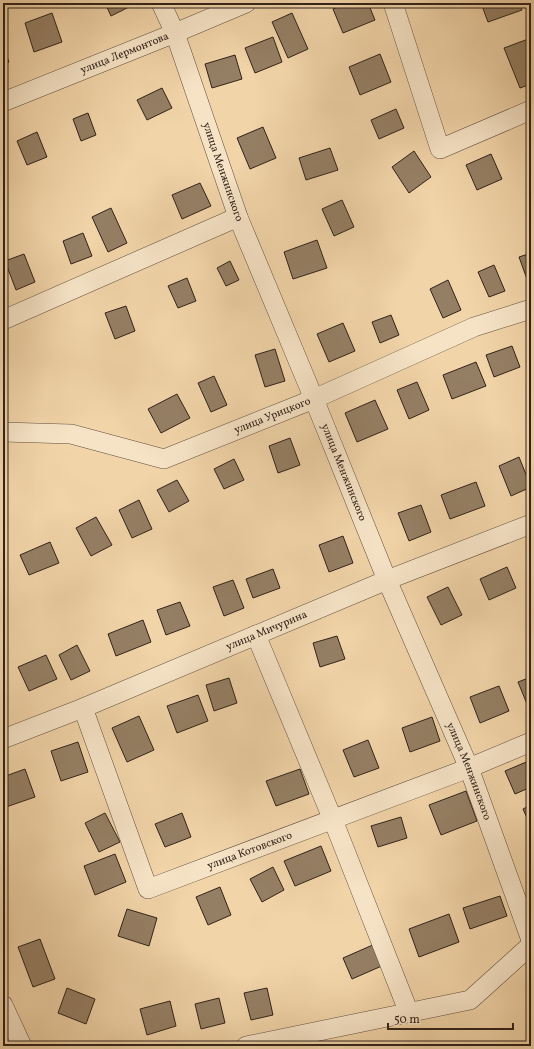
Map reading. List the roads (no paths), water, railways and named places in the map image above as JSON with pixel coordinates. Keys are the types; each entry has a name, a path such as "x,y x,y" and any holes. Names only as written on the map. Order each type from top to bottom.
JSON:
{"street":[{"name":"улица Менжинского","path":"161,3 175,33 238,217 387,580 469,768 531,940"},
{"name":"улица Лермонтова","path":"3,102 246,3"},
{"path":"393,3 440,149 531,110"},
{"path":"3,320 238,217"},
{"name":"улица Урицкого","path":"3,432 70,434 164,459 314,399 474,327 531,309"},
{"name":"улица Мичурина","path":"3,739 83,708 387,580 531,524"},
{"path":"256,635 409,1013"},
{"name":"улица Котовского","path":"83,708 148,889 469,768 531,742"},
{"path":"246,1046 470,1000 531,945"},
{"path":"3,1005 22,1046"}]}
